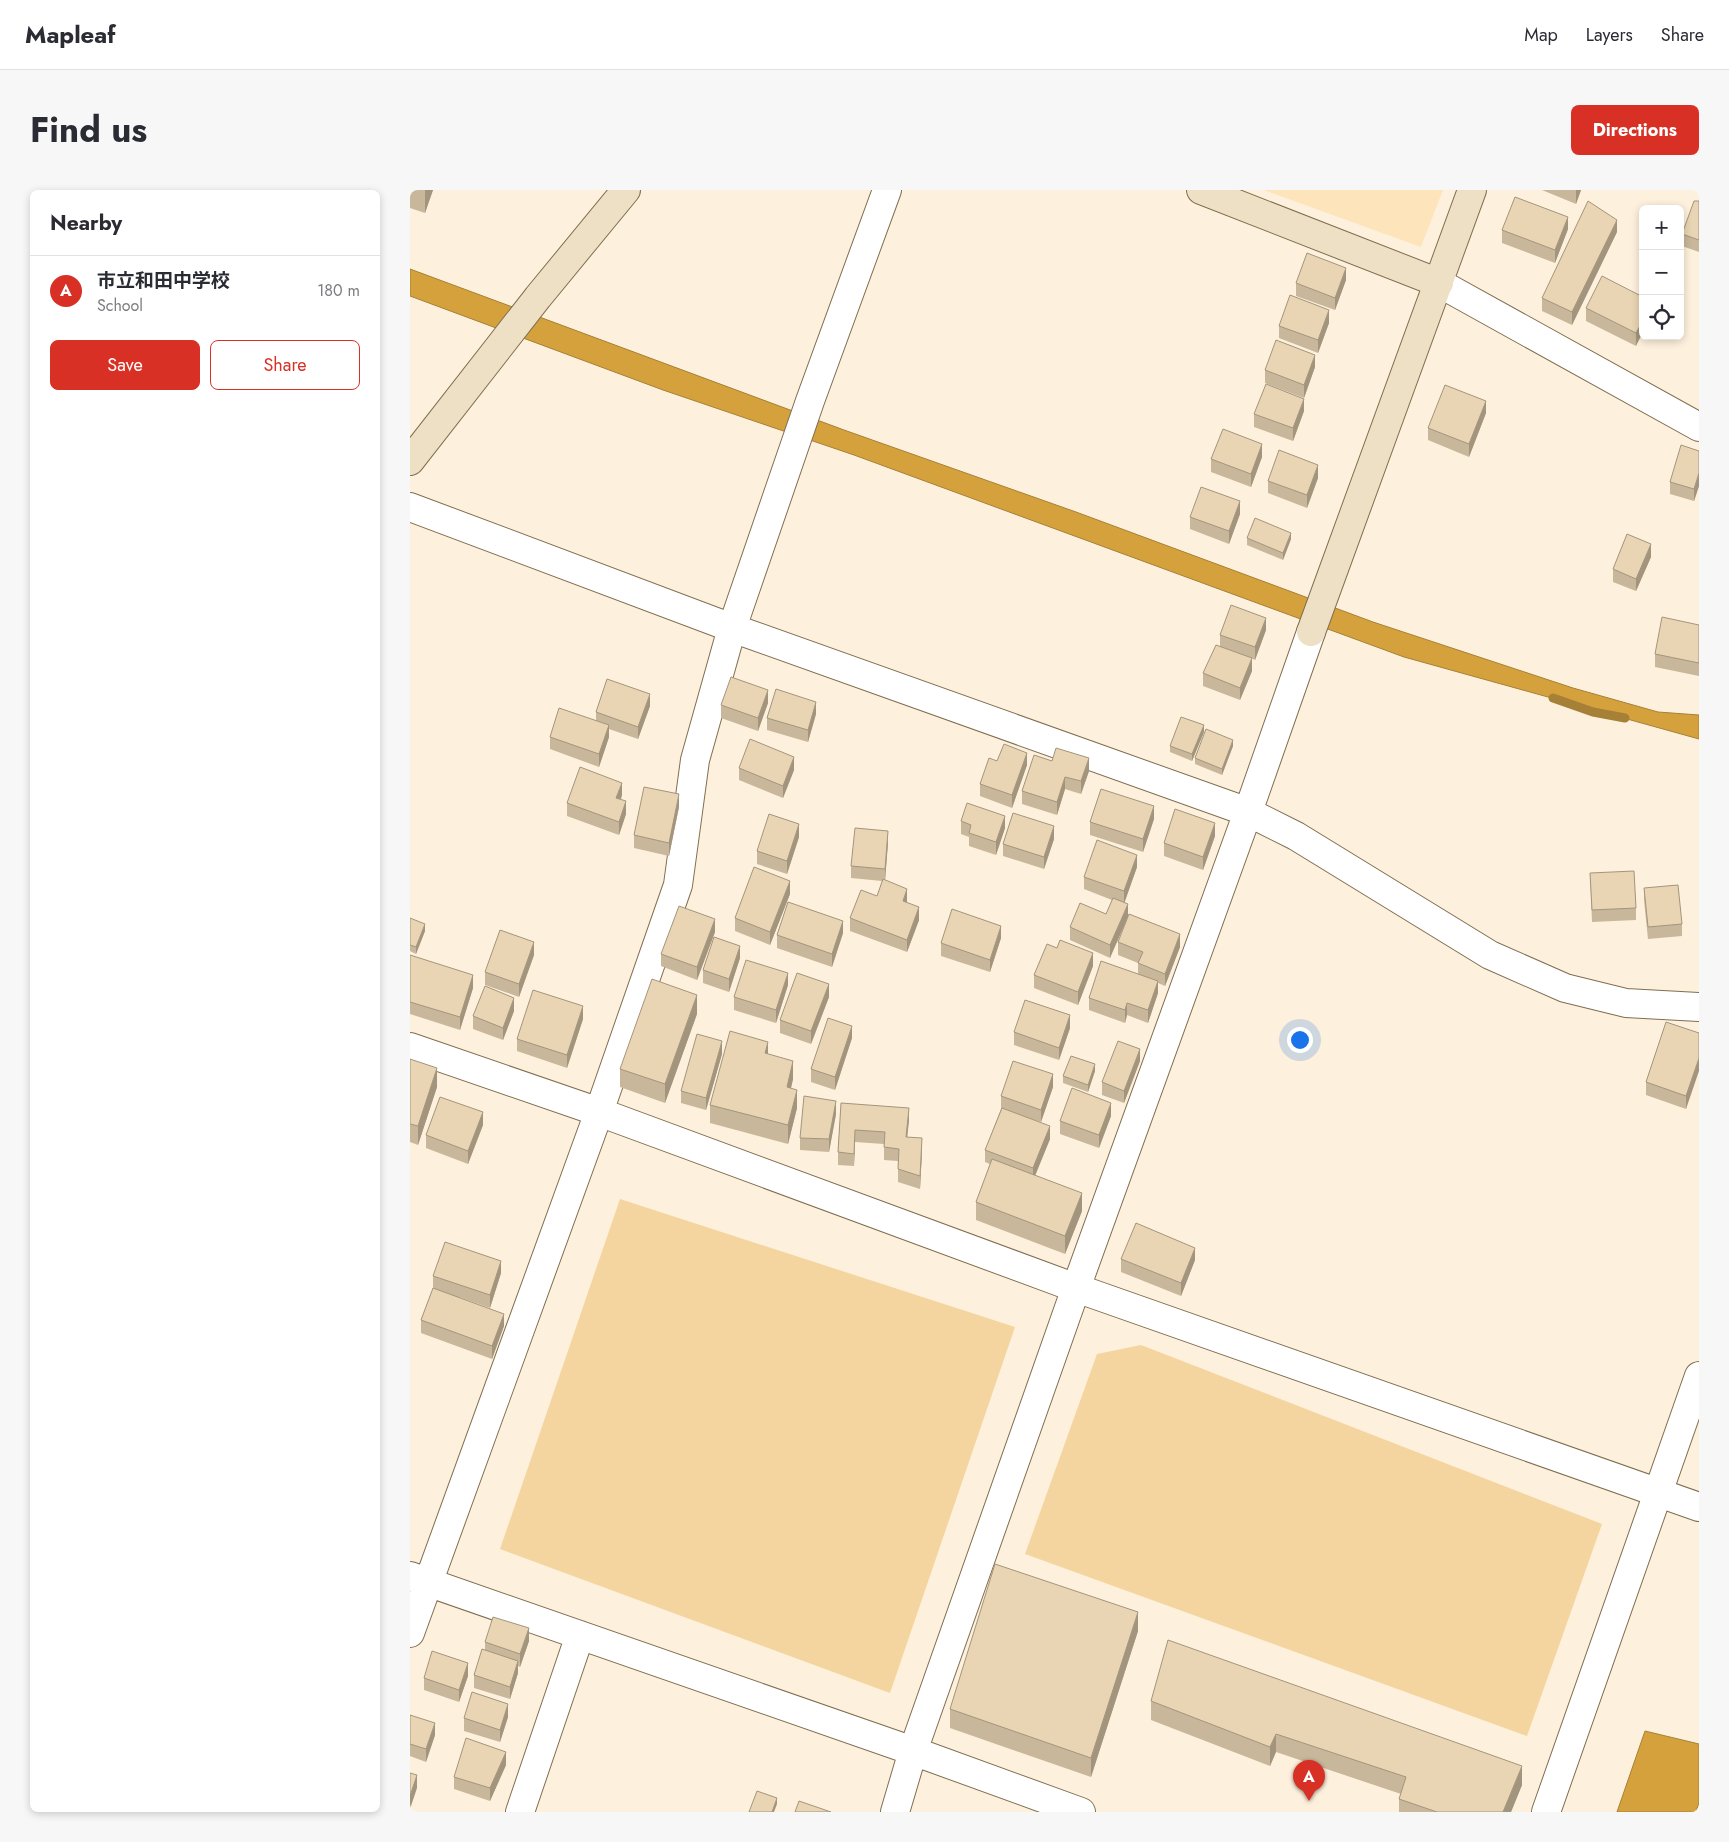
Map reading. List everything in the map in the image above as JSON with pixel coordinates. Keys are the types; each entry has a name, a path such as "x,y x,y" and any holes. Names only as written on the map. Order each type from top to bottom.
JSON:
{"street":[{"path":"410,461 538,297 626,190"},
{"path":"410,1633 419,1579 599,1112 678,885 695,760 732,628 789,460 887,190"},
{"path":"1201,190 1439,283 1699,427"},
{"path":"895,1812 913,1752 1076,1288 1248,812 1325,589 1472,190"},
{"path":"410,508 732,628 1248,812 1296,836 1490,955 1565,988 1626,1003 1699,1007"},
{"path":"410,1046 599,1112 1076,1288 1699,1508"},
{"path":"1546,1812 1699,1376"},
{"path":"419,1579 1081,1812"},
{"path":"520,1812 580,1635"}],"shaded area":[{"path":"1264,190 1443,190 1421,247"},
{"path":"410,269 844,430 1076,512 1373,622 1573,688 1658,712 1699,715 1699,739 1404,657 854,455 663,390 410,296"},
{"path":"620,1199 1015,1327 890,1693 500,1549"},
{"path":"1141,1345 1602,1524 1527,1736 1025,1554 1097,1354"},
{"path":"1645,1731 1699,1744 1699,1803 1696,1812 1617,1812"}],"building":[{"path":"1515,197 1568,217 1555,250 1502,230"},
{"path":"1588,201 1617,220 1572,312 1542,298"},
{"path":"1694,201 1699,201 1699,240 1684,235 1684,228"},
{"path":"1307,253 1346,268 1335,298 1296,283"},
{"path":"1602,276 1639,295 1639,327 1636,333 1586,308"},
{"path":"1290,295 1329,310 1318,340 1279,326"},
{"path":"1276,340 1315,355 1304,385 1265,370"},
{"path":"1266,384 1304,399 1293,428 1254,414"},
{"path":"1445,385 1486,401 1469,444 1428,428"},
{"path":"1223,429 1262,444 1251,474 1211,459"},
{"path":"1681,445 1699,451 1699,473 1694,489 1670,482"},
{"path":"1279,450 1318,465 1307,495 1268,481"},
{"path":"1201,487 1240,501 1229,531 1190,517"},
{"path":"1255,518 1291,533 1283,553 1247,538"},
{"path":"1627,534 1651,544 1636,579 1613,569"},
{"path":"1231,605 1266,618 1255,647 1220,635"},
{"path":"1662,617 1699,625 1699,663 1655,654"},
{"path":"1216,645 1252,658 1240,688 1203,673"},
{"path":"731,677 768,690 758,718 721,705"},
{"path":"607,679 650,694 638,727 596,712"},
{"path":"776,689 816,702 808,730 767,718"},
{"path":"559,708 609,725 599,754 550,737"},
{"path":"1181,717 1204,725 1192,754 1170,746"},
{"path":"1206,729 1233,740 1222,769 1195,758"},
{"path":"750,739 794,757 783,786 739,768"},
{"path":"1004,744 1027,753 1012,795 980,784 989,758 997,761"},
{"path":"1056,748 1089,758 1081,781 1065,777 1057,802 1022,791 1034,755 1052,761"},
{"path":"580,767 622,783 616,798 626,801 619,822 567,803"},
{"path":"644,787 679,794 669,843 634,835"},
{"path":"1101,789 1154,806 1143,839 1090,822"},
{"path":"967,803 1005,816 996,842 969,833 971,825 961,821"},
{"path":"1175,809 1215,823 1203,857 1164,843"},
{"path":"1013,813 1054,826 1044,857 1003,844"},
{"path":"769,814 799,824 787,861 757,851"},
{"path":"855,828 888,831 885,869 851,866"},
{"path":"1097,840 1137,855 1124,891 1084,877"},
{"path":"754,867 790,881 770,932 735,918"},
{"path":"1634,871 1636,908 1592,910 1590,873"},
{"path":"883,879 907,889 903,901 919,907 907,940 850,918 861,890 877,896"},
{"path":"1678,885 1682,924 1648,927 1644,888"},
{"path":"1113,898 1128,904 1110,945 1070,927 1080,903 1106,914"},
{"path":"788,902 843,921 832,954 777,935"},
{"path":"679,906 715,919 697,967 661,954"},
{"path":"952,909 1001,926 990,960 941,943"},
{"path":"1129,914 1180,934 1165,974 1138,963 1143,952 1118,942"},
{"path":"410,918 425,924 416,947 410,945"},
{"path":"500,930 534,942 519,984 485,972"},
{"path":"714,937 740,946 729,979 703,970"},
{"path":"1060,940 1093,953 1078,992 1034,975 1047,944 1057,948"},
{"path":"410,955 473,975 460,1017 410,1002"},
{"path":"746,960 788,973 776,1010 734,997"},
{"path":"1101,961 1158,981 1148,1010 1127,1003 1125,1010 1089,998"},
{"path":"797,973 829,984 811,1031 780,1020"},
{"path":"652,979 697,995 665,1084 620,1069"},
{"path":"485,986 514,998 503,1028 473,1016"},
{"path":"533,990 583,1006 567,1055 517,1039"},
{"path":"1025,1000 1070,1015 1059,1048 1014,1032"},
{"path":"828,1018 852,1026 835,1077 811,1069"},
{"path":"1666,1022 1699,1033 1699,1058 1686,1096 1646,1082"},
{"path":"730,1031 768,1042 765,1053 793,1061 787,1087 797,1090 788,1125 710,1105"},
{"path":"697,1034 722,1041 706,1098 681,1091"},
{"path":"1118,1041 1140,1049 1124,1091 1102,1082"},
{"path":"1071,1056 1095,1064 1088,1085 1063,1076"},
{"path":"410,1059 437,1068 418,1126 410,1124"},
{"path":"1013,1061 1053,1074 1041,1110 1001,1096"},
{"path":"1072,1088 1111,1103 1099,1135 1060,1121"},
{"path":"804,1096 836,1101 829,1139 800,1138"},
{"path":"440,1097 483,1112 468,1151 426,1135"},
{"path":"841,1103 909,1108 906,1137 922,1138 920,1176 898,1169 899,1149 884,1147 885,1132 855,1130 854,1154 838,1152"},
{"path":"1002,1108 1050,1126 1033,1168 985,1150"},
{"path":"992,1159 1082,1193 1065,1236 976,1202"},
{"path":"1136,1223 1195,1248 1181,1283 1121,1259"},
{"path":"445,1242 501,1261 490,1295 433,1276"},
{"path":"433,1288 504,1314 492,1346 421,1320"},
{"path":"995,1564 1138,1612 1091,1758 950,1709"},
{"path":"493,1617 529,1628 520,1654 485,1642"},
{"path":"1168,1640 1522,1766 1503,1812 1437,1812 1399,1799 1406,1777 1276,1734 1270,1747 1151,1701"},
{"path":"482,1649 518,1661 510,1687 474,1675"},
{"path":"432,1651 468,1663 459,1690 424,1678"},
{"path":"472,1692 508,1704 500,1730 464,1718"},
{"path":"410,1715 435,1723 426,1749 410,1744"},
{"path":"466,1738 506,1752 490,1788 454,1777"},
{"path":"410,1773 417,1775 410,1796"},
{"path":"757,1791 777,1798 772,1812 749,1812"},
{"path":"799,1801 831,1812 795,1812"}],"waterway":[{"path":"1553,698 1593,712 1625,718"}],"place":[{"name":"市立和田中学校","path":"1309,1801"}]}
